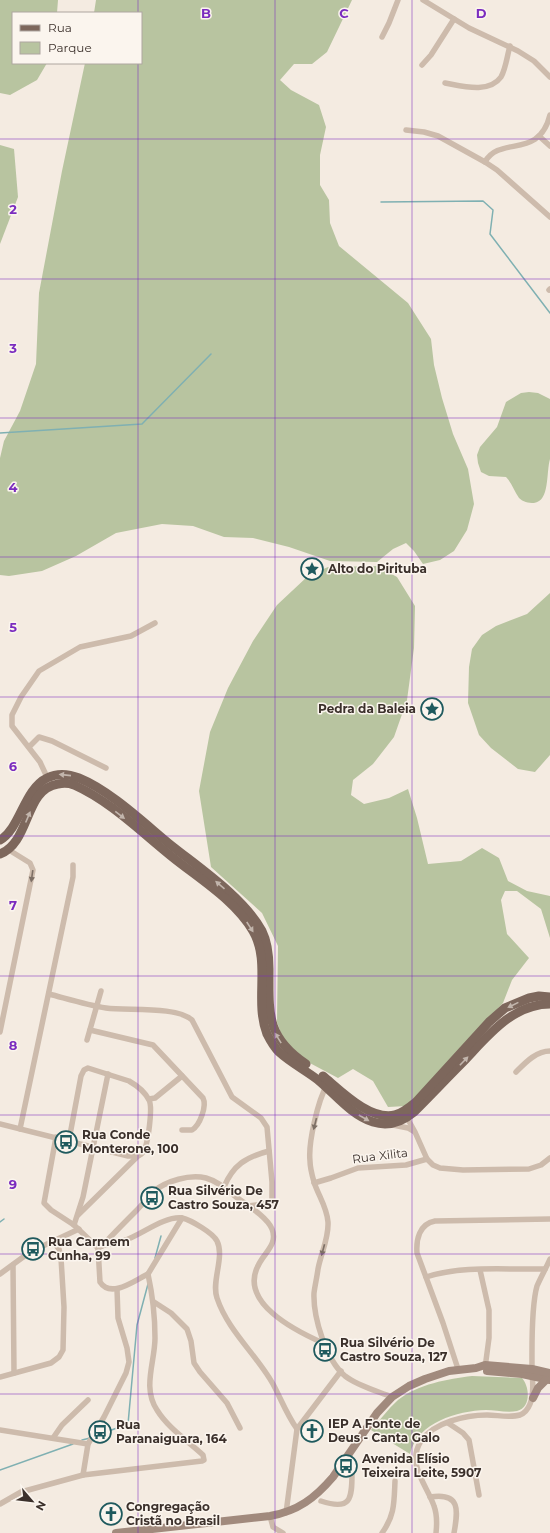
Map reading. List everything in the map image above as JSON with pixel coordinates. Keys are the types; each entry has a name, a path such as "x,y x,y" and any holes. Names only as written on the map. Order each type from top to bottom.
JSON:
{"main road":[{"path":"0,840 9,831 34,789 40,782 60,774 79,778 101,790 143,821 218,884 254,918 263,933 267,947 270,1013 272,1025 277,1036 289,1051 327,1084 360,1116 374,1123 394,1124 405,1115 489,1022 506,1008 529,998 550,996"},
{"path":"4,852 21,834 36,799 52,785 66,783 73,785 97,798 227,901 248,924 256,937 260,951 262,1019 267,1034 280,1052 327,1084"},
{"path":"4,852 7,840 17,818"},
{"path":"327,1084 335,1079 339,1081 371,1112 382,1116 405,1115 414,1112 499,1025 527,1008 540,1004 550,1004"},
{"path":"116,1533 270,1516 286,1513 299,1507 312,1498 326,1485 377,1413 392,1397 400,1391 425,1379 458,1369 476,1368 532,1372 549,1377 538,1388 533,1398"}],"street":[{"path":"382,36 390,23 398,0"},
{"path":"423,0 454,19 510,46 534,61 550,77"},
{"path":"422,65 454,19"},
{"path":"445,83 477,87 493,84 501,76 510,46"},
{"path":"485,162 490,155 496,151 524,145 539,136 544,130 550,115"},
{"path":"406,130 424,132 438,136 485,162 508,179 550,217"},
{"path":"539,136 550,146"},
{"path":"47,778 40,762 12,726 12,715 21,697 39,671 80,647 131,636 155,623"},
{"path":"29,747 40,737 52,741 106,768"},
{"path":"0,1032 33,870 30,863 4,852"},
{"path":"20,1129 73,877 73,865"},
{"path":"87,1040 101,991"},
{"path":"49,994 119,1010 158,1010 189,1018 196,1028 232,1097 261,1118 267,1126 272,1203 248,1206"},
{"path":"90,1030 153,1045 182,1076 204,1102 200,1116 194,1128 192,1130 182,1130"},
{"path":"516,1072 535,1055 545,1051 550,1051"},
{"path":"69,1140 83,1071 88,1068 129,1081 149,1099 151,1111 143,1153 139,1155 78,1215"},
{"path":"74,1225 78,1215 108,1074"},
{"path":"149,1099 155,1098 182,1076"},
{"path":"327,1084 322,1094 310,1151 310,1162 314,1183 325,1210 328,1222 314,1293 316,1319 323,1343 341,1371 355,1381 392,1397"},
{"path":"405,1115 428,1160 440,1168 450,1170 506,1170 535,1168 550,1158"},
{"path":"0,1124 69,1140 128,1156 139,1155"},
{"path":"384,1124 408,1128 415,1132"},
{"path":"56,1137 44,1203 51,1210 74,1225 100,1247"},
{"path":"224,1187 230,1173 237,1165 254,1156 269,1151"},
{"name":"Rua Xilita","path":"314,1183 358,1168 406,1165 428,1160"},
{"path":"182,1218 148,1274 117,1289 107,1289 100,1282 100,1247 155,1191 167,1184 186,1177 205,1178 224,1187 265,1220 272,1229 274,1239 273,1244 256,1270 255,1284 264,1306 299,1332 323,1343"},
{"path":"100,1247 123,1241 167,1221 182,1218 201,1227 213,1235 219,1246 216,1296 221,1310 273,1384 297,1430"},
{"path":"458,1369 417,1253 420,1232 427,1224 435,1221 550,1219"},
{"path":"0,1274 30,1252 79,1229"},
{"path":"0,1377 51,1363 59,1357 64,1350 61,1258 59,1249 53,1241"},
{"path":"436,1533 436,1512 418,1474 415,1459 416,1452 422,1440 437,1427 475,1416 519,1415 527,1410 533,1398 532,1372 534,1302 537,1287 550,1259"},
{"path":"13,1265 14,1373"},
{"path":"426,1277 445,1272 545,1269"},
{"path":"480,1270 489,1310 489,1338 485,1368"},
{"path":"0,1504 21,1492 83,1475 202,1461 204,1459 203,1455 157,1411 152,1402 149,1391 155,1340 154,1302 148,1274"},
{"path":"83,1475 88,1444 104,1417 126,1373 129,1362 127,1348 118,1318 117,1289"},
{"path":"154,1302 171,1312 187,1330 191,1341 194,1363 227,1403 240,1428"},
{"path":"286,1513 297,1430 341,1371"},
{"path":"53,1438 62,1425 88,1400"},
{"path":"448,1423 463,1433 470,1440 479,1495"},
{"path":"0,1430 88,1444"},
{"path":"321,1502 334,1505 340,1505 346,1502 352,1493 352,1473"},
{"path":"382,1533 388,1524 394,1508 395,1481"},
{"path":"430,1497 445,1497 454,1502 457,1510 454,1533"},
{"path":"270,1516 273,1527 282,1533"}],"green space":[{"path":"0,0 58,0 57,12 12,12 12,64 46,64 37,80 10,95 0,93"},
{"path":"96,0 352,0 327,52 312,64 294,64 280,80 291,90 319,105 326,127 320,155 320,185 329,200 330,223 339,246 408,303 431,339 434,365 442,398 453,434 468,469 474,504 467,530 454,551 440,560 423,564 406,543 393,549 377,562 330,561 289,547 253,538 224,537 193,526 162,524 116,533 76,556 42,571 9,576 0,575 0,458 4,441 20,411 36,364 39,293 62,171 85,64 142,64 142,12 94,12"},
{"path":"0,145 14,149 18,197 0,244"},
{"path":"521,393 538,393 550,399 550,459 546,486 543,497 534,503 526,502 519,498 506,477 489,476 481,472 477,455 480,447 497,427 506,402"},
{"path":"377,566 397,577 415,606 414,648 407,700 394,737 373,764 353,780 351,795 364,804 389,798 408,789 417,818 428,864 461,861 482,848 499,858 508,881 527,891 550,896 550,938 541,909 517,891 505,891 501,900 507,934 529,958 512,980 503,1003 407,1106 388,1107 373,1081 353,1069 338,1078 306,1061 283,1039 277,1022 278,946 262,913 211,867 199,791 210,732 228,688 253,641 277,605 308,576 328,567"},
{"path":"550,593 550,755 535,772 518,769 491,748 479,735 468,703 469,667 472,649 482,635 496,626 527,614"},
{"path":"472,1376 522,1378 528,1392 525,1406 522,1409 513,1412 486,1410 475,1411 440,1420 421,1434 414,1443 410,1454 371,1430 394,1403 406,1394 434,1383"}],"waterway":[{"path":"381,202 483,201 493,210 490,234 550,313"},
{"path":"0,433 142,424 211,354"},
{"path":"0,1222 4,1219"},
{"path":"155,1258 161,1236"},
{"path":"95,1436 128,1424 137,1325 148,1284"},
{"path":"82,1440 90,1438"},
{"path":"0,1470 73,1444"}],"place":[{"name":"Alto do Pirituba","path":"312,569"},
{"name":"Pedra da Baleia","path":"432,709"},
{"name":"Rua Conde Monterone, 100","path":"66,1142"},
{"name":"Rua Silvério De Castro Souza, 457","path":"152,1198"},
{"name":"Rua Carmem Cunha, 99","path":"33,1249"},
{"name":"Rua Silvério De Castro Souza, 127","path":"325,1350"},
{"name":"IEP A Fonte de Deus - Canta Galo","path":"312,1431"},
{"name":"Rua Paranaiguara, 164","path":"100,1432"},
{"name":"Avenida Elísio Teixeira Leite, 5907","path":"346,1466"},
{"name":"Congregação Cristã no Brasil","path":"111,1514"}]}
